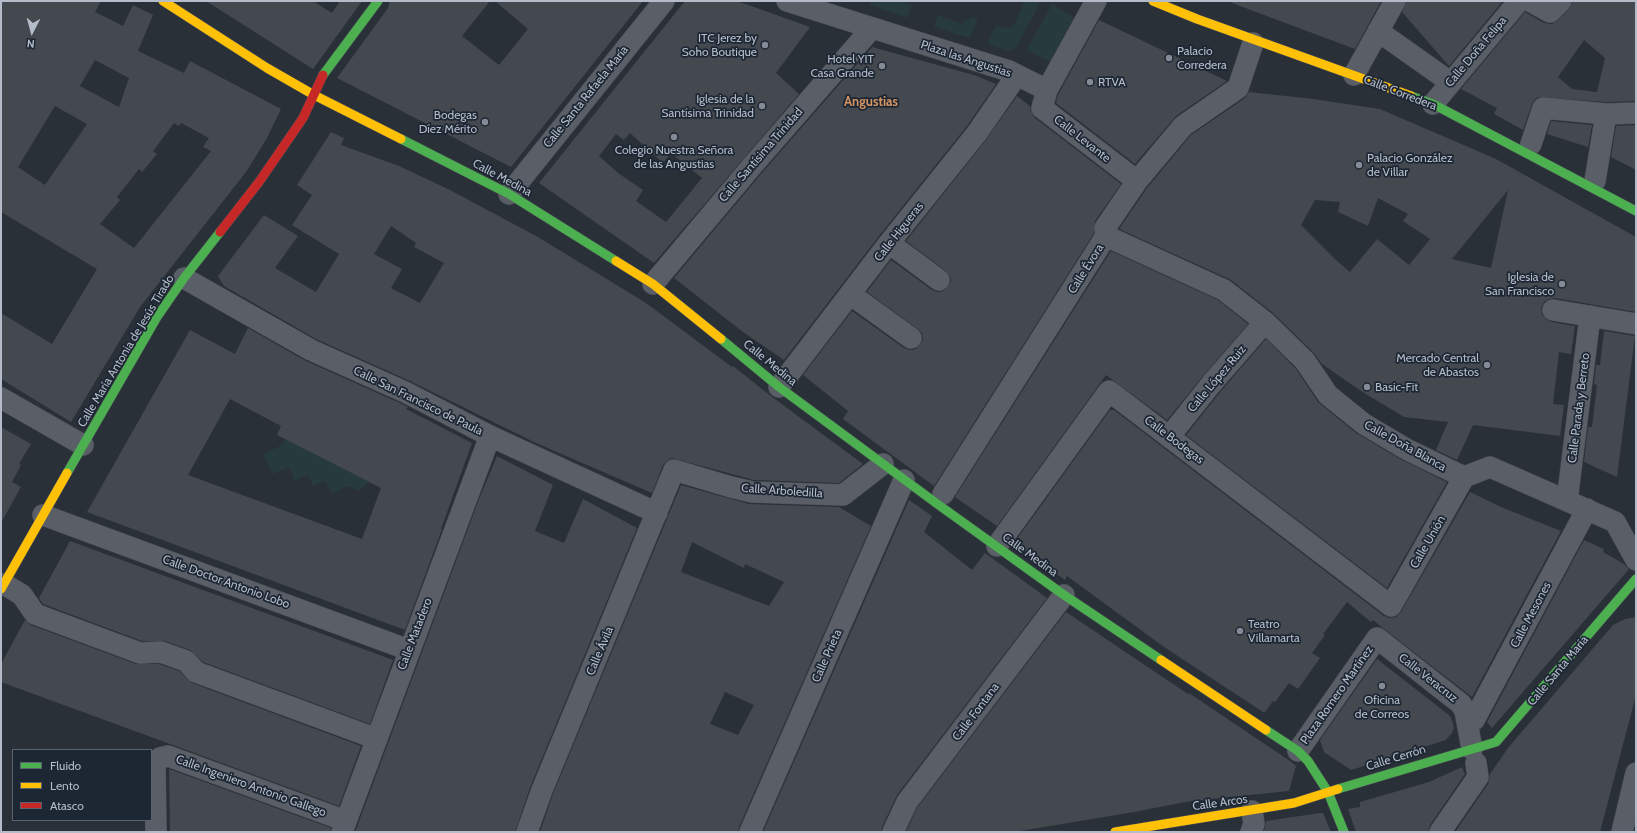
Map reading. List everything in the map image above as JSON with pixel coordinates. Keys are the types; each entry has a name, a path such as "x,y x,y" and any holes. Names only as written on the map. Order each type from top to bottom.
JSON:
{"street":[{"name":"Calle Medina","path":"163,1 267,68 314,95 509,194 653,284 779,387 904,480 1064,595 1298,751 1308,761 1328,792 1344,832"},
{"name":"Calle María Antonia de Jesús Tirado","path":"3,587 157,317 184,278 259,182 303,118 322,77 378,1"},
{"name":"Calle Santa Rafaela María","path":"509,194 664,1"},
{"name":"Plaza las Angustias","path":"787,1 1009,71 1047,90"},
{"path":"1047,90 1096,1"},
{"name":"Calle Corredera","path":"1153,1 1180,5 1197,19 1433,104 1636,211"},
{"name":"Calle Doña Felipa","path":"1433,104 1519,1"},
{"path":"1530,1 1550,12 1561,1"},
{"path":"1354,75 1392,3"},
{"name":"Calle Santísima Trinidad","path":"653,284 752,166 872,28"},
{"path":"1378,30 1450,82"},
{"name":"Calle Évora","path":"943,494 1106,236 1104,228 1137,181 1183,126 1238,88 1253,44"},
{"name":"Calle Higueras","path":"779,387 889,243 977,133 1017,75"},
{"name":"Calle Levante","path":"1047,90 1042,108 1137,181"},
{"path":"1531,144 1544,108 1606,114 1636,113"},
{"path":"1595,181 1606,114"},
{"name":"Calle Doña Blanca","path":"1106,236 1224,290 1265,322 1305,361 1328,395 1364,424 1408,450 1464,477"},
{"path":"889,243 939,280"},
{"name":"Calle San Francisco de Paula","path":"184,278 311,350 405,392 490,436 657,513"},
{"path":"850,294 911,338"},
{"path":"1553,310 1636,324"},
{"name":"Calle Parada y Berreto","path":"1567,501 1590,316"},
{"name":"Calle López Ruiz","path":"1169,437 1212,383 1265,322"},
{"name":"Calle Bodegas","path":"997,546 1109,391 1391,606"},
{"path":"1,398 83,445"},
{"name":"Calle Matadero","path":"344,826 490,436"},
{"name":"Calle Arboledilla","path":"674,470 752,492 842,495 883,464"},
{"path":"1464,477 1490,467 1615,522 1636,560"},
{"name":"Calle Ávila","path":"527,832 542,790 674,470"},
{"name":"Calle Unión","path":"1391,606 1464,477"},
{"name":"Calle Prieta","path":"750,832 904,480"},
{"name":"Calle Mesones","path":"1474,720 1587,509"},
{"name":"Calle Doctor Antonio Lobo","path":"43,515 409,650"},
{"name":"Calle Santa María","path":"1474,756 1496,742 1502,736 1636,579"},
{"path":"3,587 22,595 35,614 140,653 161,652 186,661 196,672 377,739"},
{"name":"Calle Fontana","path":"893,832 907,802 1064,595"},
{"name":"Calle Veracruz","path":"1377,638 1461,704 1465,711 1474,756"},
{"name":"Plaza Romero Martínez","path":"1298,751 1377,638"},
{"name":"Calle Ingeniero Antonio Gallego","path":"156,832 155,763 160,758 168,756 344,826"},
{"path":"1440,832 1478,777 1474,756"},
{"name":"Calle Cerrón","path":"1328,792 1474,756"},
{"path":"1622,832 1636,773"},
{"name":"Calle Arcos","path":"1115,832 1252,811 1294,803 1328,792"},
{"path":"1251,832 1254,824 1252,811"}],"green space":[{"path":"871,1 901,1 912,5 907,18 870,5"},
{"path":"1023,1 1041,1 1016,48 1009,51 988,44 996,25 1006,28 1011,27 1015,23 1022,8"},
{"path":"1052,4 1074,17 1050,62 1027,50"},
{"path":"938,15 962,24 965,20 970,19 972,16 978,19 970,38 934,27"},
{"path":"285,439 369,482 359,491 347,486 332,494 325,481 313,486 308,474 295,481 289,467 273,474 263,454 282,445"}],"building":[{"path":"1,1 101,1 95,12 123,26 133,5 153,15 138,51 184,73 190,61 281,109 267,138 246,172 140,307 71,422 1,379 1,313 52,344 97,269 1,212","holes":["95,60 129,78 119,107 80,86","55,106 87,124 45,185 18,167","174,123 179,126 181,123 209,138 203,147 211,151 134,248 100,224 120,200 117,197 139,169 142,172 157,154 153,151"]},
{"path":"206,1 313,1 332,13 340,1 362,1 313,69"},
{"name":"Bodegas Díez Mérito","path":"390,1 490,1 462,36 499,65 528,29 495,1 643,1 511,167 337,78 388,8"},
{"path":"685,1 737,1 810,27 776,73 799,94 654,263 539,183","holes":["630,133 663,163 671,153 702,178 666,222 636,201 643,190 618,173 599,156 616,134 624,140"]},
{"path":"1233,1 1381,1 1355,49 1232,3"},
{"path":"1407,1 1503,1 1449,66 1402,12"},
{"path":"1573,1 1636,1 1636,101 1606,102 1539,97 1535,99 1532,104 1523,130 1494,114 1497,108 1461,89 1525,12 1544,23 1552,24 1569,9","holes":["1584,40 1605,58 1597,92 1572,89 1558,77"]},
{"path":"1099,20 1227,81 1176,116 1135,164 1056,103 1058,95"},
{"path":"872,47 974,75 996,84 967,126 879,236 784,360 743,332 674,278 761,174"},
{"path":"1249,92 1313,99 1380,109 1496,159 1636,237 1636,312 1555,298 1544,302 1541,308 1542,314 1551,322 1575,326 1571,354 1559,352 1553,404 1564,405 1560,436 1473,425 1457,460 1436,450 1448,422 1404,417 1361,391 1322,364 1313,352 1273,313 1231,280 1119,229 1147,188 1191,135 1245,98","holes":["1508,190 1491,268 1452,259","1378,198 1408,214 1403,221 1430,239 1409,265 1377,239 1350,272 1301,225 1315,200 1340,202 1338,212 1368,226"]},
{"path":"1017,96 1030,106 1031,112 1035,118 1121,184 1095,221 1094,233 934,486 843,419 848,411 803,375 852,311 904,348 910,350 916,349 920,345 923,339 922,333 918,329 867,292 891,260 932,290 938,292 943,291 948,287 951,281 950,276 946,271 906,241 986,140"},
{"path":"1551,121 1592,125 1588,147 1547,134"},
{"path":"1636,125 1636,170 1611,157 1616,126"},
{"path":"331,132 344,138 341,145 399,166 450,190 538,237 646,303 732,367 733,366 772,397 863,464 839,483 754,480 672,458 663,465 652,493 536,443 410,381 316,339 224,286 218,276 264,215 298,236 275,268 316,292 339,254 292,225 312,195 297,185","holes":["391,226 416,243 414,247 444,263 420,303 391,288 402,269 374,254"]},
{"path":"1111,251 1218,300 1248,324 1167,420 1106,375 997,526 955,497"},
{"path":"248,328 306,361 400,403 408,407 406,409 472,443 405,630 87,512 190,330 235,354","holes":["230,399 281,426 277,435 381,488 362,539 188,475"]},
{"path":"1604,331 1635,336 1617,477 1584,462 1588,427 1592,427 1597,385 1594,384 1596,365 1600,365"},
{"path":"1266,339 1296,369 1318,402 1356,433 1402,460 1447,482 1387,588 1186,435 1221,391"},
{"path":"1110,410 1114,410 1384,616 1390,618 1396,617 1401,612 1470,492 1501,507 1561,531 1472,697 1373,620 1371,622 1347,602 1323,634 1325,635 1312,653 1320,658 1298,689 1289,683 1275,702 1273,701 1265,712 1263,712 1164,647 1067,576 1065,580 1014,543"},
{"path":"1,427 31,444 19,464 21,465 12,482 21,487 1,523"},
{"path":"497,456 553,485 535,531 564,543 583,499 637,528 531,785 515,832 355,832 479,499"},
{"path":"681,485 749,504 839,507 871,526 738,832 540,832 553,794","holes":["692,542 744,568 745,564 784,582 769,606 681,572","725,692 754,705 738,735 710,724"]},
{"path":"909,500 932,516 924,532 972,570 985,553 1047,598 897,795 881,832 763,832"},
{"path":"1584,540 1604,549 1603,552 1624,564 1629,569 1492,728 1487,722"},
{"path":"70,541 393,660 370,724 203,662 190,650 165,641 142,641 43,604 39,598"},
{"path":"1066,612 1290,761 1296,766 1289,791 1191,801 1014,832 906,832 917,808"},
{"path":"1636,617 1636,695 1600,832 1455,832 1488,784 1490,774 1508,748 1613,625 1625,619"},
{"path":"25,620 31,625 136,664 159,664 179,671 192,683 361,746 339,806 1,682 1,664"},
{"name":"Oficina de Correos","path":"1377,659 1449,715 1454,728 1446,740 1351,770 1324,752 1320,740"},
{"path":"1462,767 1465,774 1430,825 1428,832 1356,832 1348,809 1360,807 1360,802 1429,782"},
{"path":"169,769 331,828 330,832 170,832"},
{"path":"1323,813 1331,832 1264,832 1266,821"}],"traffic: fast":[{"path":"323,75 378,1"},
{"path":"1411,96 1433,104 1636,211"},
{"path":"401,139 509,194 616,261"},
{"path":"67,473 157,317 184,278 220,232"},
{"path":"721,339 779,387 936,503 1064,595 1161,660"},
{"path":"1338,789 1496,742 1636,579"},
{"path":"1266,730 1298,751 1308,761 1328,792 1344,832"}],"traffic: slow":[{"path":"163,1 267,68 314,95 401,139"},
{"path":"1153,1 1197,19 1411,96"},
{"path":"616,261 653,284 721,339"},
{"path":"1,589 67,473"},
{"path":"1161,660 1266,730"},
{"path":"1115,832 1294,803 1338,789"}],"traffic: jam":[{"path":"220,232 259,182 303,118 323,75"}],"place":[{"name":"ITC Jerez by Soho Boutique","path":"765,45"},
{"name":"Palacio Corredera","path":"1169,58"},
{"name":"Hotel YIT Casa Grande","path":"882,66"},
{"name":"RTVA","path":"1090,82"},
{"name":"Iglesia de la Santísima Trinidad","path":"762,106"},
{"name":"Bodegas Díez Mérito","path":"485,122"},
{"name":"Colegio Nuestra Señora de las Angustias","path":"674,137"},
{"name":"Palacio González de Villar","path":"1359,165"},
{"name":"Iglesia de San Francisco","path":"1562,284"},
{"name":"Mercado Central de Abastos","path":"1487,365"},
{"name":"Basic-Fit","path":"1367,387"},
{"name":"Teatro Villamarta","path":"1240,631"},
{"name":"Oficina de Correos","path":"1382,686"}],"district":[{"name":"Angustias","path":"871,102"}]}
